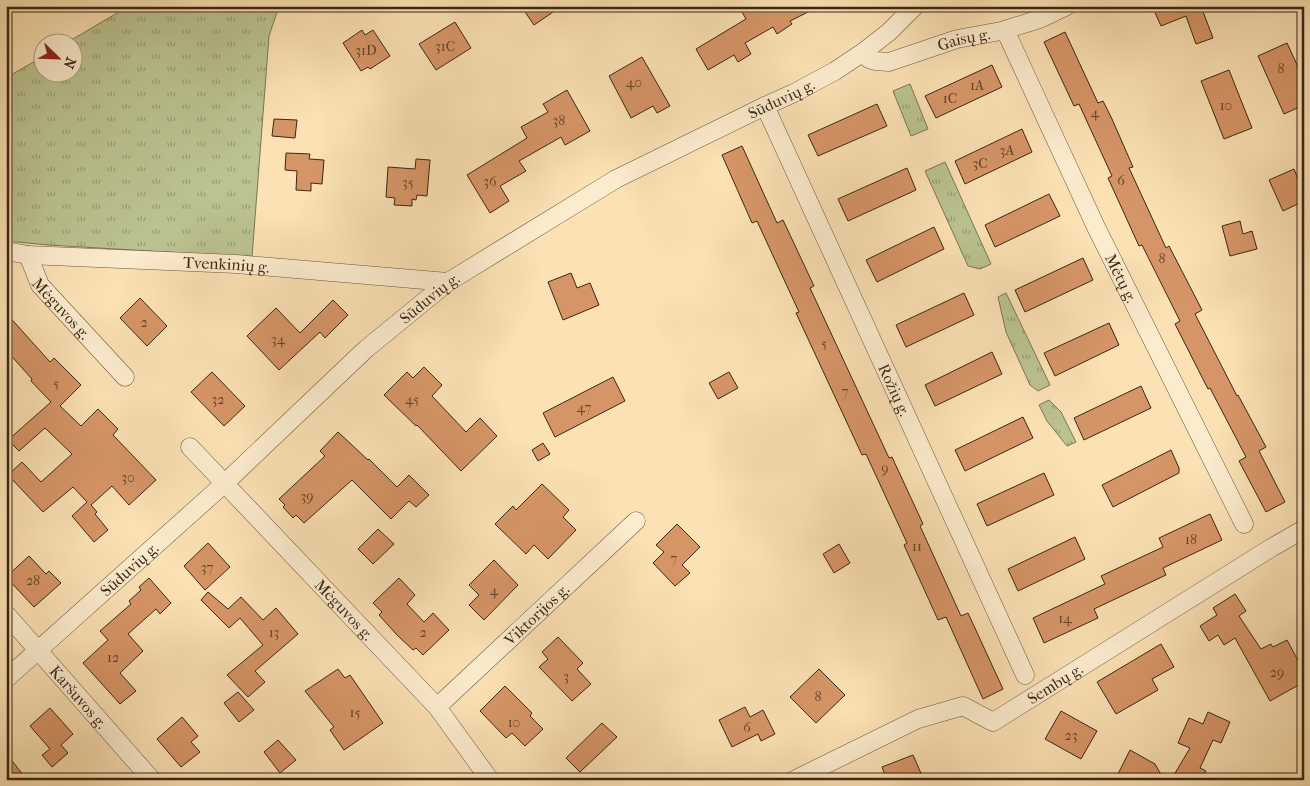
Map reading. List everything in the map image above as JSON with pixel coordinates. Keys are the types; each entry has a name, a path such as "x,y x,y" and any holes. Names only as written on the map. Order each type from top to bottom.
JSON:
{"street":[{"name":"Sūduvių g.","path":"6,679 225,483 366,349 448,282 616,179 794,93 835,71 889,32 915,6"},
{"name":"Gaisų g.","path":"862,53 875,62 890,62 957,39 1005,30 1067,6"},
{"name":"Mėtų g.","path":"1005,30 1096,227 1244,524"},
{"name":"Rožių g.","path":"765,106 1025,675"},
{"name":"Tvenkinių g.","path":"6,251 28,255 236,264 448,282"},
{"name":"Mėguvos g.","path":"28,255 40,285 125,377"},
{"name":"Mėguvos g.","path":"190,447 437,707 490,780"},
{"name":"Viktorijos g.","path":"437,707 636,521"},
{"name":"Sembų g.","path":"794,780 918,719 964,706 993,722 1304,529"},
{"name":"Karšuvos g.","path":"6,614 39,649 152,780"}],"green space":[{"path":"129,6 279,6 269,36 252,257 6,241 6,78 32,63 32,82 82,82 82,34"},
{"path":"910,84 928,129 911,136 893,91"},
{"path":"945,162 991,264 980,269 968,266 925,171"},
{"path":"1006,293 1050,385 1038,391 1030,385 1006,332 998,297"},
{"path":"1049,400 1061,412 1076,442 1067,446 1047,421 1039,405"}],"building":[{"path":"521,6 562,6 534,25"},
{"path":"751,6 820,6 790,21 792,24 777,34 773,27 745,43 751,54 738,62 734,55 708,70 696,49 746,19 742,12"},
{"path":"1152,6 1208,6 1202,9 1213,38 1196,44 1186,16 1161,26"},
{"path":"455,22 471,48 436,70 419,44"},
{"path":"362,30 365,35 373,30 390,56 370,69 368,67 361,71 343,43"},
{"path":"1065,32 1098,103 1103,101 1112,119 1133,167 1129,168 1166,248 1169,246 1202,310 1195,314 1237,396 1266,447 1259,451 1285,502 1266,512 1239,461 1246,457 1175,324 1180,321 1142,245 1139,246 1108,178 1112,176 1079,104 1074,106 1044,42"},
{"path":"1287,43 1304,80 1304,105 1284,114 1258,56"},
{"path":"642,57 670,106 657,113 653,106 631,118 609,76"},
{"path":"992,65 1002,87 936,118 925,96"},
{"path":"1229,70 1252,128 1224,139 1201,81"},
{"path":"567,90 590,131 565,145 561,137 519,161 526,171 500,186 509,201 490,213 467,175 527,138 521,127 548,112 543,104"},
{"path":"877,104 887,126 818,156 808,135"},
{"path":"274,119 297,120 295,138 272,136"},
{"path":"1022,129 1032,152 965,184 955,161"},
{"path":"742,146 777,223 783,220 814,286 810,288 889,458 892,457 923,524 920,526 961,616 968,613 1003,689 983,699 946,617 938,620 904,545 907,543 866,454 862,455 796,313 799,312 757,221 752,223 722,155"},
{"path":"286,153 310,154 309,159 324,160 322,184 311,183 311,191 296,190 297,171 285,170"},
{"path":"416,159 430,160 427,196 417,195 416,200 412,199 412,206 394,205 395,198 386,197 388,167 415,169"},
{"path":"907,168 916,190 848,221 838,199"},
{"path":"1294,169 1298,179 1304,177 1304,201 1283,211 1269,180"},
{"path":"1049,194 1060,216 995,247 985,225"},
{"path":"1240,221 1243,234 1252,231 1257,249 1230,256 1222,226"},
{"path":"934,227 944,249 877,282 866,260"},
{"path":"1083,258 1093,280 1025,312 1015,290"},
{"path":"571,273 577,288 590,283 599,305 563,320 548,282"},
{"path":"964,293 974,315 906,347 896,325"},
{"path":"140,298 167,326 147,346 120,318"},
{"path":"333,300 348,315 325,338 320,332 279,370 247,336 276,308 300,333"},
{"path":"6,313 50,362 54,358 81,385 60,406 81,426 98,409 118,429 113,435 156,480 129,505 112,486 91,505 97,512 95,514 108,530 94,542 72,516 87,502 73,487 43,512 8,475 22,462 41,482 72,454 45,428 19,451 8,440 51,402 6,350"},
{"path":"1109,323 1119,345 1055,376 1044,353"},
{"path":"992,352 1002,374 935,406 925,385"},
{"path":"424,367 442,385 432,396 466,432 480,418 497,436 461,471 417,425 384,395 407,372 413,378"},
{"path":"212,372 245,406 224,426 191,392"},
{"path":"729,372 738,388 718,399 709,383"},
{"path":"613,377 625,401 555,437 543,413"},
{"path":"1141,386 1151,408 1084,440 1074,418"},
{"path":"1023,417 1033,438 965,471 955,450"},
{"path":"338,432 397,487 409,475 429,495 416,507 409,501 391,519 352,480 304,523 296,515 293,518 283,507 285,505 279,499 325,456 320,451"},
{"path":"543,443 550,454 538,461 532,450"},
{"path":"1171,450 1179,468 1179,473 1113,507 1102,485"},
{"path":"1044,473 1054,495 987,526 977,504"},
{"path":"542,484 569,510 563,517 576,530 548,559 534,545 526,554 495,524 513,506 516,510"},
{"path":"1210,514 1222,540 1163,568 1166,575 1094,609 1098,618 1044,643 1033,618 1105,584 1101,576 1163,547 1159,538"},
{"path":"677,524 700,547 682,565 690,573 675,586 653,563 664,552 656,545"},
{"path":"378,529 394,544 373,564 358,549"},
{"path":"1075,537 1085,559 1018,591 1008,569"},
{"path":"208,543 230,567 205,590 184,566"},
{"path":"839,544 850,563 834,573 823,554"},
{"path":"29,556 46,574 49,571 61,583 34,607 6,577"},
{"path":"494,560 518,585 484,620 469,605 479,595 469,585"},
{"path":"149,578 171,603 160,614 156,609 128,634 143,651 120,673 136,691 120,704 83,663 108,640 100,631 131,604 129,601 141,590 139,587"},
{"path":"399,578 415,595 407,604 424,622 433,613 449,630 423,655 416,648 413,650 397,635 379,615 382,612 373,603"},
{"path":"208,592 228,609 241,597 263,620 276,608 298,634 255,671 265,682 248,697 227,675 263,645 240,618 229,628 201,600"},
{"path":"1235,594 1246,611 1239,616 1261,649 1271,644 1273,647 1287,640 1302,668 1299,670 1304,682 1270,701 1235,638 1224,645 1218,635 1209,641 1200,626 1217,615 1213,608"},
{"path":"558,637 583,663 577,669 591,684 572,701 539,667 548,659 542,652"},
{"path":"1161,644 1174,667 1152,679 1158,690 1116,714 1097,682"},
{"path":"338,669 345,678 350,675 383,723 344,750 330,730 334,727 305,691"},
{"path":"819,669 845,695 816,723 790,697"},
{"path":"505,686 532,713 530,716 543,729 525,746 512,733 506,738 480,711"},
{"path":"238,692 254,710 239,722 224,703"},
{"path":"745,707 750,717 763,710 775,734 761,741 758,734 732,747 719,720"},
{"path":"50,708 73,734 61,745 68,753 52,767 42,755 50,749 30,726"},
{"path":"1061,711 1097,731 1081,759 1045,739"},
{"path":"1208,712 1230,722 1221,743 1213,740 1200,768 1206,771 1201,780 1171,780 1190,748 1178,743 1189,718 1203,724"},
{"path":"182,717 198,736 191,742 200,752 181,767 157,739"},
{"path":"602,723 617,737 580,772 566,758"},
{"path":"278,740 296,760 280,773 264,752"},
{"path":"1130,750 1155,764 1164,780 1115,780"},
{"path":"6,753 27,780 6,780"},
{"path":"913,755 924,780 887,780 882,767"}]}
